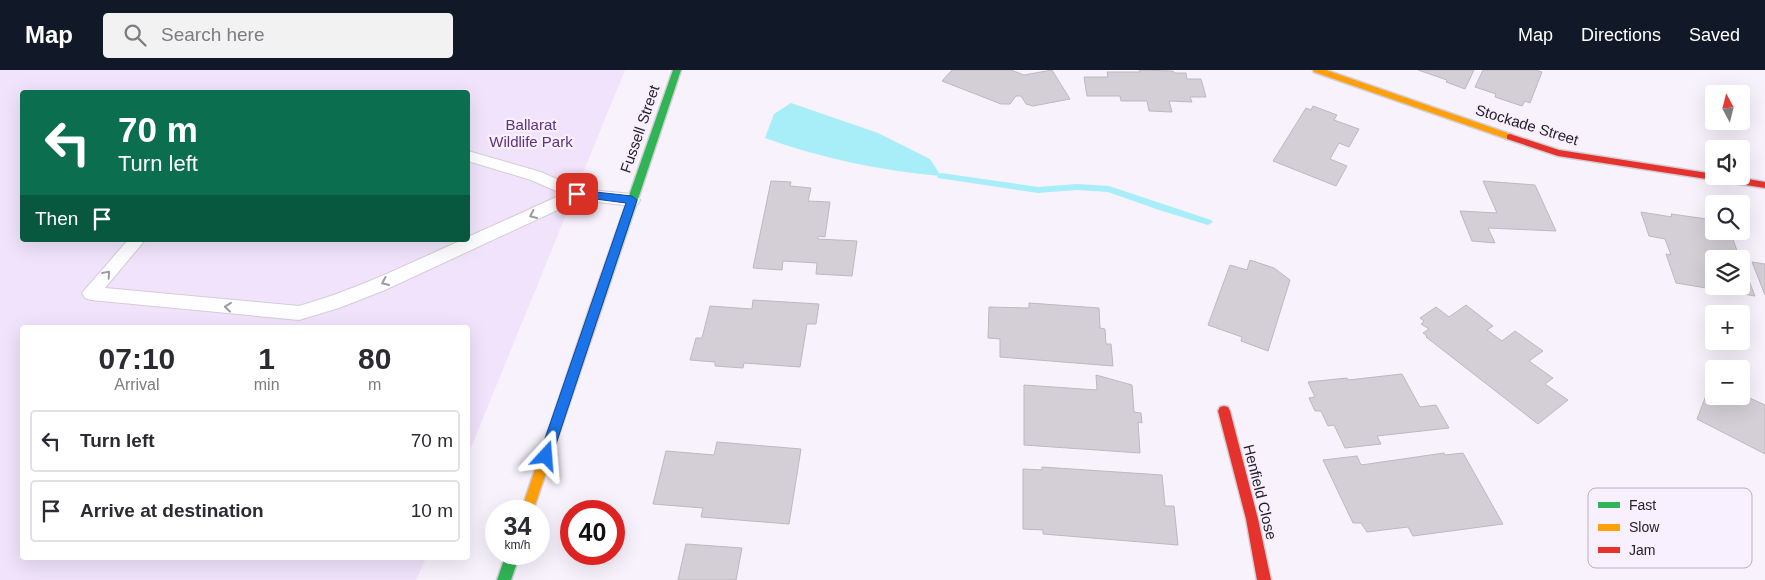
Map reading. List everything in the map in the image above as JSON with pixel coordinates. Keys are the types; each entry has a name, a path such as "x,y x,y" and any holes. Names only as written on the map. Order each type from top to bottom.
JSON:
{"street":[{"name":"Fussell Street","path":"531,500 677,70"},
{"name":"Stockade Street","path":"1317,70 1558,153 1765,185"},
{"name":"Henfield Close","path":"1224,411 1252,519 1264,580"},
{"path":"504,580 509,565"}],"lane":[{"path":"470,157 519,170 577,194 632,200"},
{"path":"135,242 91,293 299,313 333,303 380,285 577,194"}],"green space":[{"name":"Ballarat Wildlife Park","path":"0,70 625,70 470,450 470,325 20,325 20,560 425,560 416,580 0,580"}],"water":[{"path":"791,103 878,133 930,159 941,176 851,163 765,138 774,114"}],"building":[{"path":"952,70 1011,70 1024,75 1052,70 1070,99 1033,106 1026,104 1021,96 1016,96 1010,104 1001,104 942,81"},
{"path":"1139,70 1173,71 1174,73 1186,73 1187,79 1201,79 1206,97 1190,97 1192,102 1169,101 1172,112 1149,111 1147,101 1121,101 1120,96 1087,96 1084,77 1108,77 1107,72 1140,72"},
{"path":"1418,70 1474,70 1465,89 1446,82 1447,80"},
{"path":"1483,70 1536,70 1542,72 1530,103 1525,101 1522,106 1495,97 1496,94 1475,87"},
{"path":"1313,106 1337,115 1334,120 1359,129 1349,147 1339,143 1330,159 1347,166 1336,186 1273,161 1306,108 1311,110"},
{"path":"771,181 791,182 790,186 811,188 808,201 830,202 825,237 818,236 818,239 857,241 852,276 816,274 817,263 783,261 782,270 753,268"},
{"path":"1483,181 1535,185 1556,231 1488,228 1495,243 1472,241 1460,211 1497,213"},
{"path":"1641,212 1672,217 1671,214 1705,219 1705,240 1733,240 1737,250 1705,250 1705,288 1676,283 1666,254 1671,255 1665,239 1649,236"},
{"path":"1250,260 1274,268 1290,280 1268,351 1241,341 1242,337 1208,325 1230,265 1247,270"},
{"path":"1752,262 1765,264 1765,295"},
{"path":"1750,284 1755,296 1749,295"},
{"path":"753,300 819,304 816,324 807,324 800,367 744,363 743,368 715,366 715,362 690,360 696,338 702,338 710,306 752,309"},
{"path":"1029,303 1099,308 1100,328 1105,329 1106,344 1111,344 1113,366 1000,357 1000,339 988,338 989,307 1029,308"},
{"path":"1466,305 1493,326 1487,330 1502,341 1515,331 1543,351 1529,361 1553,378 1545,384 1568,400 1538,424 1423,333 1429,329 1421,324 1424,321 1420,318 1436,307 1449,317"},
{"path":"1402,374 1420,407 1436,405 1449,428 1377,436 1381,444 1345,448 1334,425 1328,426 1321,411 1315,411 1309,398 1315,397 1308,382"},
{"path":"1096,375 1132,385 1134,412 1141,413 1142,423 1138,422 1140,453 1024,445 1024,385 1097,390"},
{"path":"1705,398 1705,405 1750,405 1750,398 1765,405 1765,454 1697,419"},
{"path":"717,442 801,449 789,524 701,517 703,508 653,504 666,451 714,455"},
{"path":"1444,453 1445,455 1463,453 1503,524 1413,536 1408,527 1367,532 1361,523 1353,523 1323,460 1357,456 1361,465"},
{"path":"1042,467 1162,475 1165,506 1174,506 1178,545 1043,534 1043,530 1023,529 1023,469 1042,470"},
{"path":"686,544 742,548 736,580 678,580"}],"waterway":[{"path":"941,176 1038,190 1077,187 1109,189 1208,222"}],"traffic: fast":[{"path":"595,310 677,70"},
{"path":"504,580 509,565"}],"traffic: slow":[{"path":"1317,70 1510,137"},
{"path":"531,500 595,310"}],"traffic: jam":[{"path":"1510,137 1558,153 1765,185"},
{"path":"1224,411 1252,519 1264,580"}],"route":[{"path":"546,456 632,200 577,194"}]}
